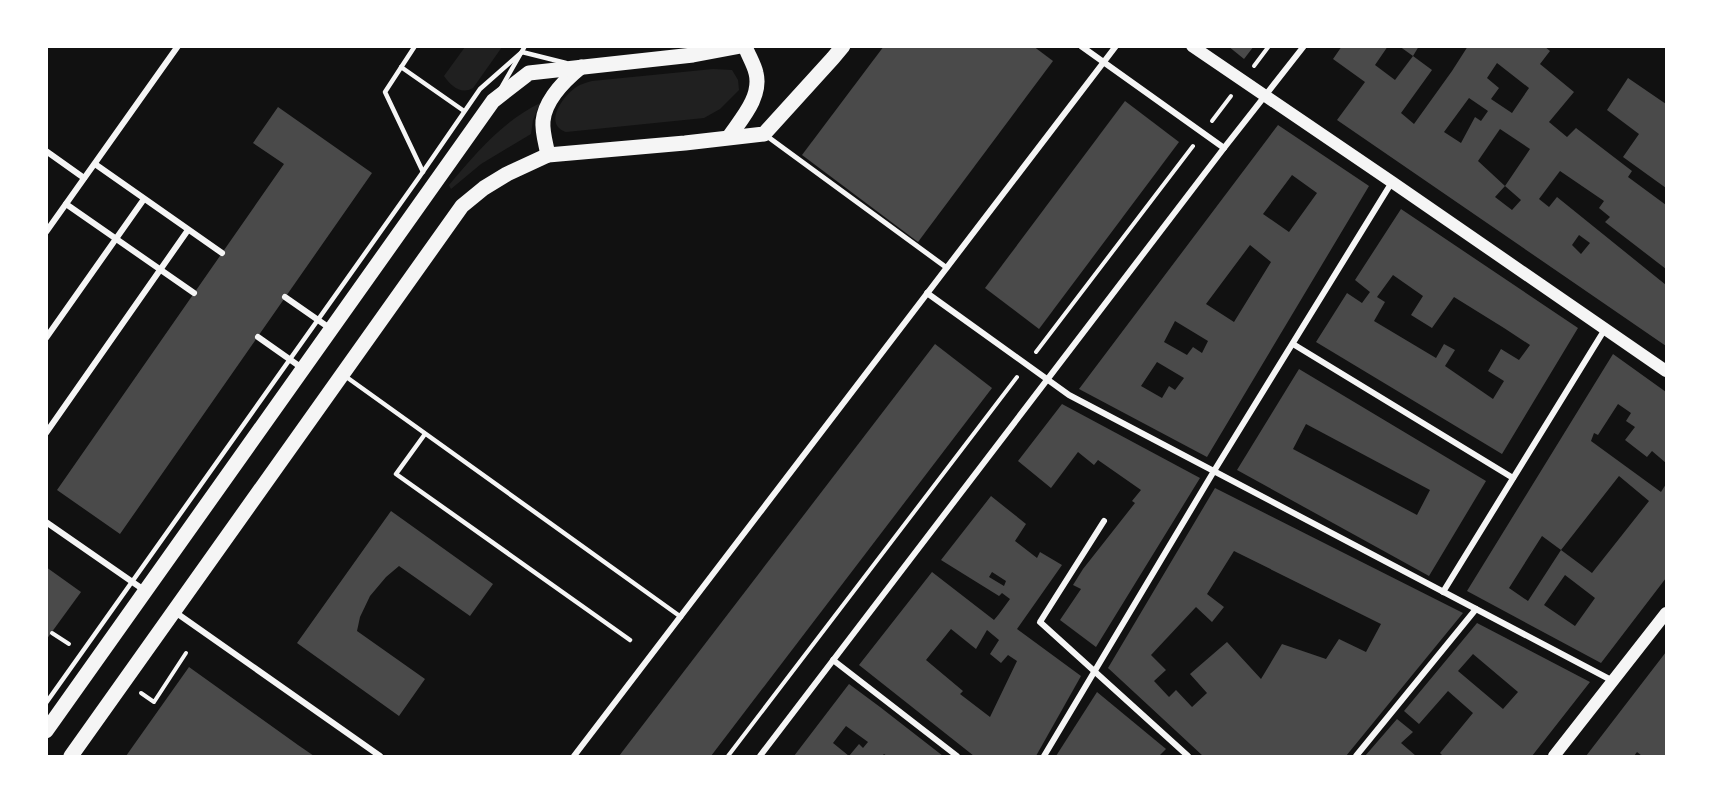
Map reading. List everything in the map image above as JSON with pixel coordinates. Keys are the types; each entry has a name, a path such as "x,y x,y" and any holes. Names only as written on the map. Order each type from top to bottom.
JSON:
{"main road":[{"path":"46,731 493,101 529,73 693,55 743,46 757,75 756,90 752,105 729,137"},
{"path":"71,756 462,206 499,179 548,155 764,134 843,46"},
{"path":"1192,46 1666,371"},
{"path":"548,155 543,121 548,106 566,79 581,67"},
{"path":"1554,756 1666,613"}],"street":[{"path":"46,232 178,46"},
{"path":"1081,46 1224,148"},
{"path":"574,756 1116,46"},
{"path":"760,756 1304,46"},
{"path":"764,134 947,268"},
{"path":"46,152 84,178"},
{"path":"95,164 222,253"},
{"path":"1044,756 1214,471 1392,182"},
{"path":"46,338 144,199"},
{"path":"66,204 194,293"},
{"path":"46,433 188,230"},
{"path":"927,293 1070,395 1613,681"},
{"path":"285,297 331,330"},
{"path":"1443,592 1605,329"},
{"path":"258,337 303,369"},
{"path":"1293,344 1513,478"},
{"path":"1104,520 1040,622 1188,756"},
{"path":"46,522 146,591"},
{"path":"1356,756 1476,609"},
{"path":"174,612 380,756"},
{"path":"833,660 957,756"},
{"path":"1174,756 1180,750"}],"lane":[{"path":"415,46 385,92 423,172"},
{"path":"493,101 525,46"},
{"path":"522,52 581,67"},
{"path":"46,703 480,89 522,52"},
{"path":"401,67 464,111"},
{"path":"343,375 681,616"},
{"path":"425,434 396,474 630,640"}],"path":[{"path":"728,756 1269,46"},
{"path":"52,633 75,648"},
{"path":"138,691 154,702 186,653"}],"shaded area":[{"path":"465,47 502,47 473,88 460,90 444,76"},
{"path":"713,69 732,70 738,80 739,90 720,109 704,118 566,132 556,123 558,109 567,95 586,82"},
{"path":"540,103 533,120 531,134 481,164 451,189 449,185 490,139 514,119"}],"building":[{"path":"884,46 1033,46 1053,61 918,242 802,155"},
{"path":"1228,46 1254,46 1244,59"},
{"path":"1342,46 1388,46 1375,65 1395,80 1413,56 1432,70 1401,113 1414,124 1468,46 1544,46 1550,51 1540,64 1574,92 1549,122 1567,137 1576,128 1632,171 1628,177 1666,205 1666,269 1605,222 1610,217 1599,208 1604,201 1560,171 1539,199 1549,207 1557,197 1666,285 1666,346 1337,120 1365,82 1333,59","holes":["1497,63 1529,88 1512,113 1491,99 1499,88 1487,78","1469,98 1488,111 1481,121 1475,117 1461,143 1444,132","1500,129 1530,149 1505,186 1478,161","1505,186 1521,200 1512,210 1495,197","1579,235 1590,243 1581,254 1572,245"]},
{"path":"1399,46 1419,46 1413,56"},
{"path":"1628,78 1666,104 1666,188 1623,157 1639,134 1607,110"},
{"path":"1125,101 1179,142 1039,329 985,288"},
{"path":"278,107 372,173 120,534 57,490 284,164 253,143"},
{"path":"1278,125 1369,186 1207,457 1079,389","holes":["1292,175 1317,193 1289,232 1263,214","1250,245 1271,262 1234,322 1206,304","1175,321 1208,341 1202,353 1193,347 1187,355 1164,342","1157,362 1184,378 1175,390 1169,386 1162,398 1141,386"]},
{"path":"1401,209 1578,328 1502,454 1316,342 1347,293 1362,303 1370,292 1355,280","holes":["1393,275 1423,296 1411,315 1432,328 1454,297 1530,345 1519,360 1501,349 1488,371 1504,381 1493,399 1445,366 1455,350 1444,344 1436,358 1374,321 1385,302 1377,297"]},
{"path":"935,344 992,388 711,756 619,756"},
{"path":"1613,354 1666,392 1666,463 1652,451 1647,457 1625,440 1635,427 1626,421 1631,413 1618,404 1598,435 1594,433 1591,441 1661,492 1666,484 1666,578 1601,663 1467,591","holes":["1619,476 1649,501 1592,573 1561,550","1542,536 1561,550 1528,601 1509,588","1565,575 1595,598 1575,626 1544,605"]},
{"path":"1299,369 1486,481 1429,576 1237,470","holes":["1306,424 1430,490 1417,515 1293,449"]},
{"path":"1062,404 1200,478 1096,647 1060,620 1081,589 1073,585 1135,503 1132,501 1141,490 1098,460 1094,465 1078,452 1051,488 1018,461"},
{"path":"1215,488 1463,613 1346,756 1203,756 1108,668","holes":["1234,551 1381,624 1366,652 1339,639 1326,659 1282,644 1261,679 1227,642 1190,674 1207,693 1192,707 1176,690 1169,697 1154,681 1166,670 1151,655 1196,607 1212,622 1224,607 1207,594"]},
{"path":"991,496 1026,524 1015,541 1037,558 1040,552 1062,565 1017,629 1081,676 1036,756 974,756 859,665 932,572 994,620 1010,599 1002,593 999,596 941,560","holes":["992,572 1006,581 1004,586 989,577","951,629 976,649 987,630 999,640 990,654 1001,663 1008,655 1017,661 990,717 960,694 963,691 926,660"]},
{"path":"391,511 493,584 470,616 399,566 370,596 360,617 357,631 425,679 399,716 297,643"},
{"path":"46,567 81,592 46,640"},
{"path":"1477,623 1590,682 1532,756 1443,756 1440,753 1473,713 1448,691 1419,724 1404,711","holes":["1473,654 1518,692 1503,709 1458,671"]},
{"path":"1666,652 1666,756 1642,756 1637,752 1634,756 1586,756"},
{"path":"189,667 298,745 314,756 126,756"},
{"path":"849,684 943,756 887,756 884,754 882,756 849,756 794,756","holes":["846,726 868,742 863,748 859,744 849,756 833,743"]},
{"path":"1097,692 1166,749 1159,756 1056,756"},
{"path":"1397,719 1413,732 1401,743 1416,756 1365,756"}]}
